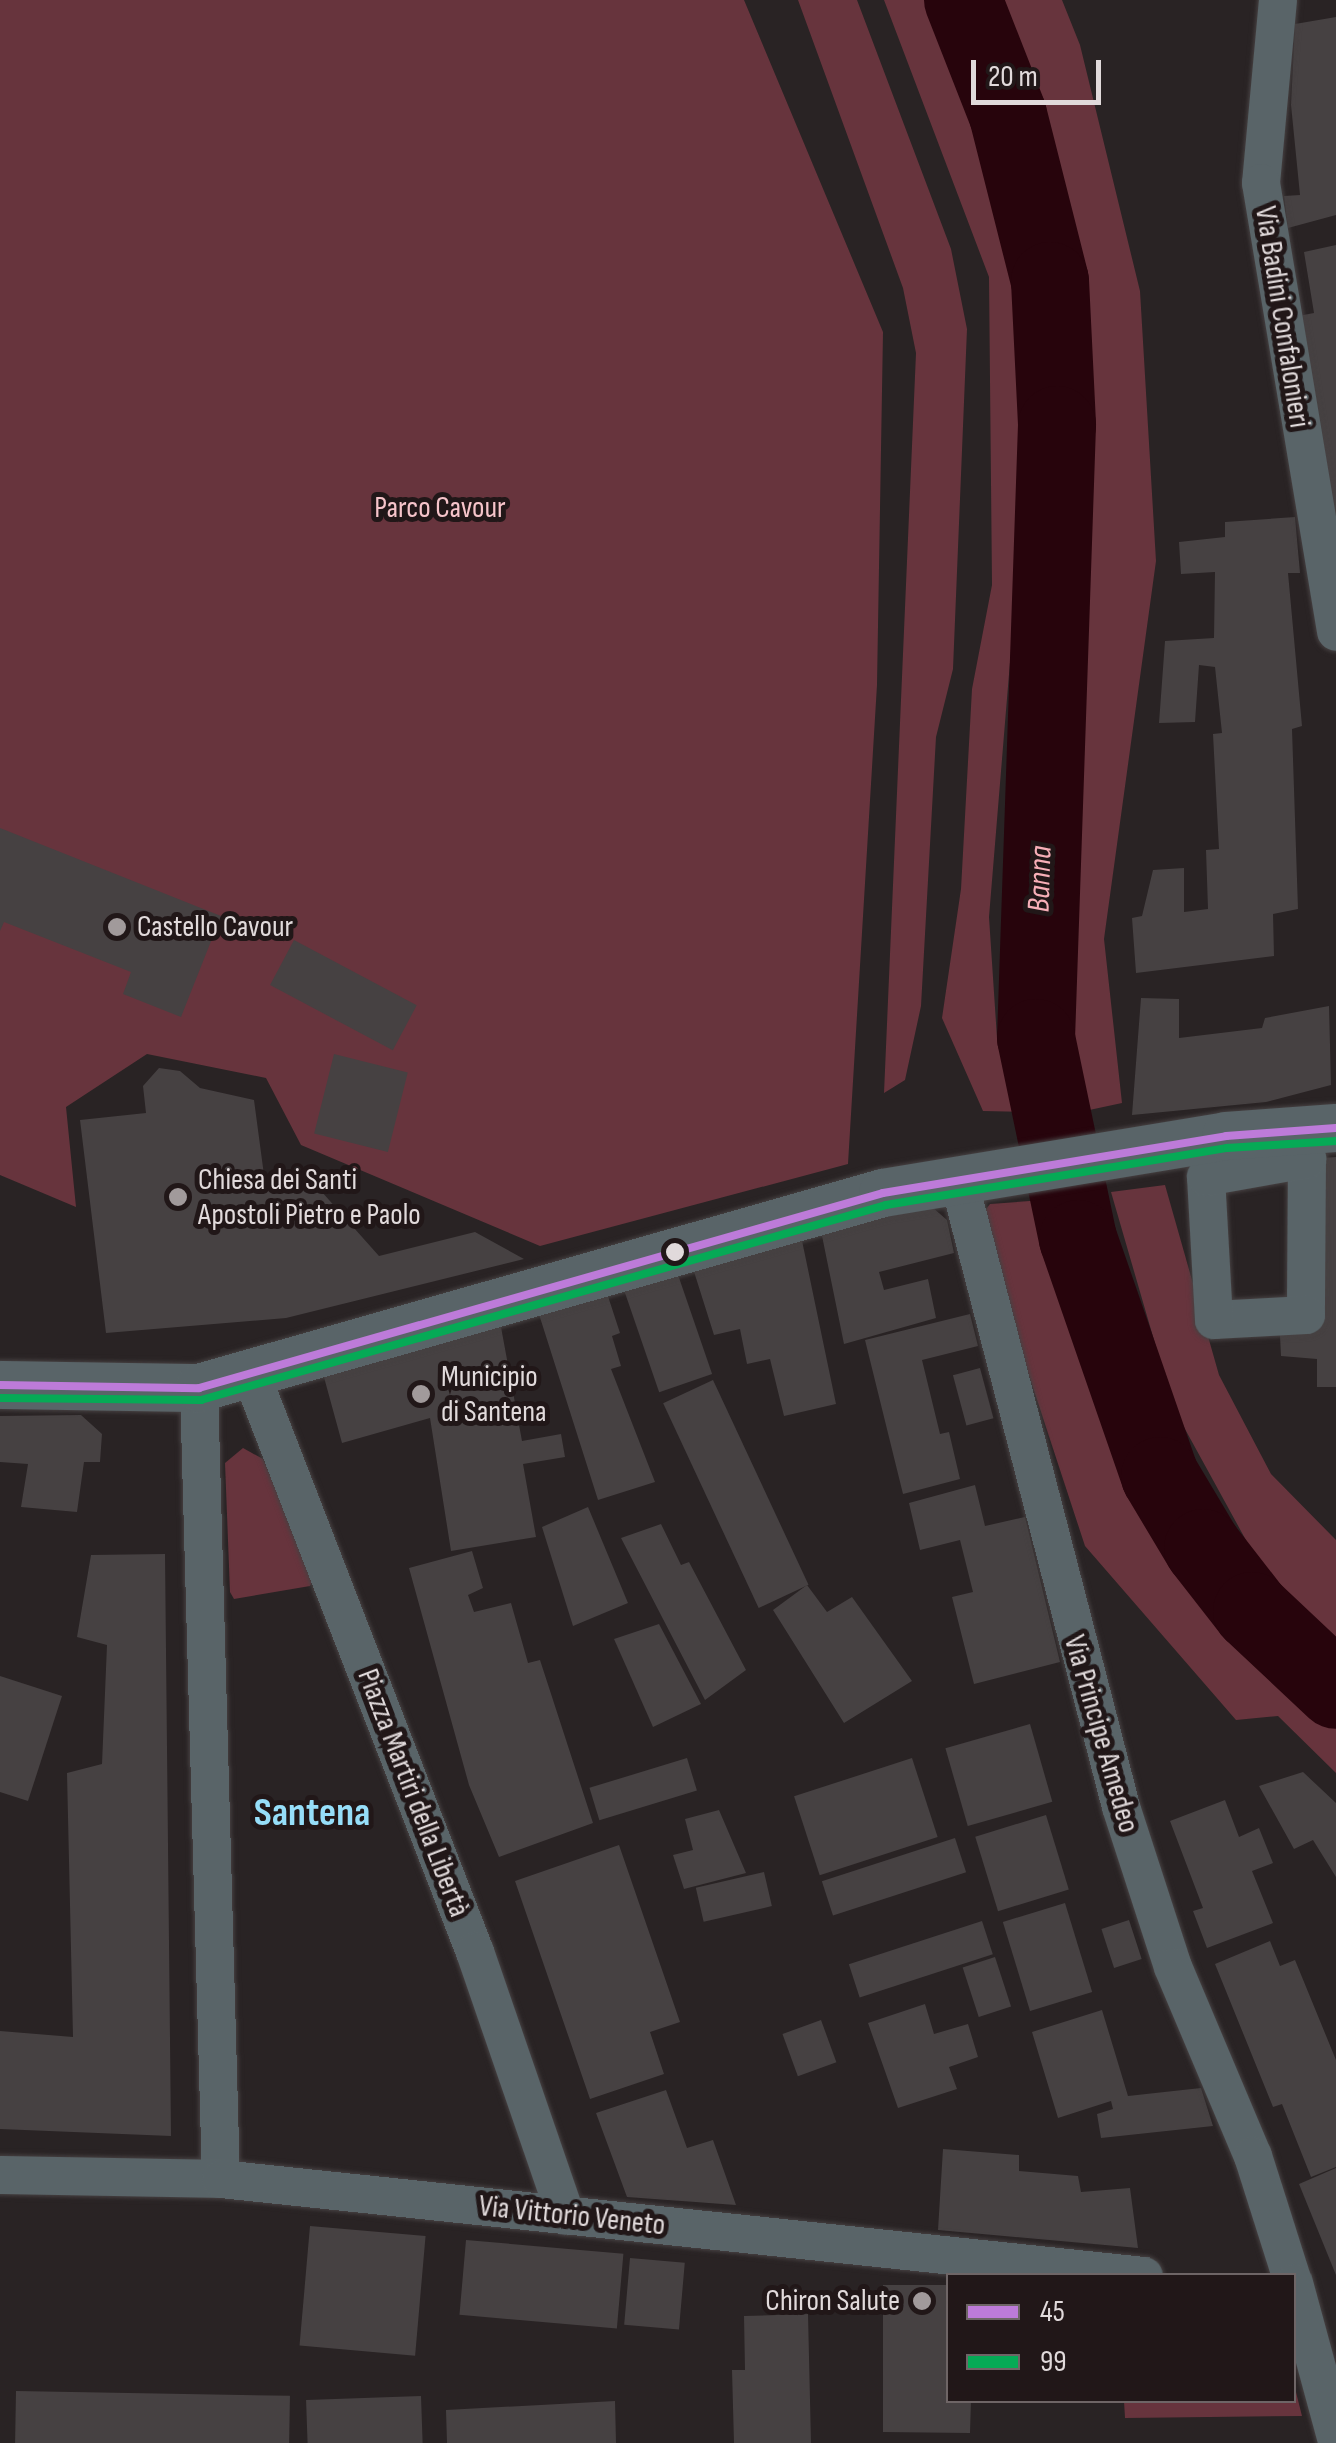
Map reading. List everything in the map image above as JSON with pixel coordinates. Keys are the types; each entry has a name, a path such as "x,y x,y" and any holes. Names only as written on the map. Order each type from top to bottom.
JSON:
{"street":[{"name":"Via Badini Confalonieri","path":"1278,0 1261,183 1269,259 1336,632"},
{"path":"0,1385 199,1388 968,1176 1295,1126 1336,1128"},
{"path":"1307,1159 1306,1315 1214,1320 1206,1178 1307,1159"},
{"name":"Via Principe Amedeo","path":"968,1176 1038,1506 1138,1864 1173,1968 1253,2156 1290,2273"},
{"name":"Piazza Martiri della Libertà","path":"251,1374 474,1952 566,2216"},
{"path":"199,1388 221,2179"},
{"name":"Via Vittorio Veneto","path":"0,2175 221,2179 1115,2273"},
{"name":"Via Principe Amedeo","path":"1296,2292 1336,2438"}],"green space":[{"name":"Parco Cavour","path":"0,0 744,0 883,332 877,685 848,1164 540,1246 301,1145 266,1078 147,1054 66,1107 76,1207 0,1175"},
{"path":"798,0 857,0 951,249 967,329 953,669 936,737 921,1006 905,1080 884,1093 916,353 903,288"},
{"path":"884,0 932,0 1010,218 1025,480 989,917 997,1038 1034,1112 983,1111 942,1018 961,889 972,689 992,585 989,277"},
{"path":"988,0 1062,0 1080,45 1140,291 1156,561 1104,939 1122,1103 1080,1112 1053,1013 1054,805 1085,418 1042,132"},
{"path":"1165,1185 1219,1375 1271,1474 1336,1540 1336,1652 1264,1573 1174,1409 1111,1192"},
{"path":"1043,1200 1152,1535 1186,1576 1336,1706 1336,1773 1278,1716 1236,1720 1085,1546 978,1220 990,1204"},
{"path":"243,1448 263,1459 314,1578 310,1586 234,1599 230,1592 225,1463"},
{"path":"1296,2392 1302,2416 1125,2418 1124,2403 1296,2403"}],"building":[{"path":"1336,17 1336,215 1288,228 1284,196 1300,195 1291,105 1295,24"},
{"path":"1336,245 1334,514 1298,316 1314,313 1304,252"},
{"path":"1295,517 1300,573 1288,573 1302,726 1292,729 1298,909 1273,914 1274,956 1136,973 1132,918 1142,916 1153,870 1184,868 1184,912 1208,909 1206,850 1219,849 1213,734 1222,733 1215,667 1199,665 1195,722 1159,723 1165,641 1214,638 1215,572 1181,574 1179,542 1225,537 1225,522"},
{"name":"Castello Cavour","path":"0,828 221,916 181,1017 123,994 131,972 4,922 0,931"},
{"path":"294,940 417,1005 393,1050 270,985"},
{"path":"1141,998 1179,999 1179,1038 1262,1028 1265,1018 1329,1006 1331,1085 1266,1102 1132,1115"},
{"path":"334,1054 408,1072 388,1152 314,1134"},
{"name":"Chiesa dei Santi Apostoli Pietro e Paolo","path":"159,1068 180,1071 200,1088 254,1100 266,1190 305,1173 379,1256 475,1232 524,1259 286,1318 106,1333 80,1120 146,1113 143,1086"},
{"path":"1336,1157 1336,1387 1317,1387 1317,1359 1281,1356 1279,1316 1306,1315 1307,1159"},
{"path":"932,1207 947,1220 954,1253 879,1272 884,1290 928,1279 936,1318 844,1344 820,1226"},
{"path":"800,1231 836,1404 784,1416 770,1359 747,1364 740,1329 714,1335 690,1259"},
{"path":"676,1269 712,1374 659,1392 623,1287"},
{"path":"605,1287 620,1333 612,1336 621,1366 611,1369 655,1482 598,1500 537,1308"},
{"path":"970,1314 978,1346 922,1360 940,1434 949,1432 960,1479 903,1494 865,1340"},
{"name":"Municipio di Santena","path":"501,1327 522,1441 561,1434 565,1457 523,1464 536,1537 451,1551 430,1418 342,1443 322,1370 421,1340"},
{"path":"980,1368 993,1418 966,1425 953,1375"},
{"path":"713,1380 809,1585 759,1608 663,1403"},
{"path":"81,1415 102,1434 100,1462 84,1462 77,1512 21,1507 28,1464 0,1462 0,1416"},
{"path":"975,1485 985,1526 1025,1517 1060,1662 974,1684 952,1597 973,1592 960,1540 920,1550 909,1503"},
{"path":"588,1507 628,1603 573,1626 542,1527"},
{"path":"661,1524 681,1565 689,1562 746,1670 705,1700 621,1538"},
{"path":"472,1551 483,1588 468,1595 474,1612 511,1603 528,1663 540,1660 593,1823 499,1857 469,1785 409,1568"},
{"path":"165,1554 171,2136 0,2129 0,2031 73,2037 67,1773 102,1764 107,1645 77,1637 91,1555"},
{"path":"807,1585 827,1612 852,1597 912,1681 844,1723 773,1610"},
{"path":"659,1624 701,1704 653,1727 614,1639"},
{"path":"0,1676 62,1696 28,1801 0,1792"},
{"path":"1030,1724 1052,1802 968,1826 945,1748"},
{"path":"687,1758 697,1791 599,1820 589,1788"},
{"path":"912,1758 938,1837 820,1875 794,1796"},
{"path":"1303,1772 1336,1803 1336,1877 1313,1840 1294,1849 1259,1786"},
{"path":"1225,1800 1239,1837 1259,1828 1273,1863 1252,1871 1273,1923 1207,1948 1193,1911 1203,1908 1170,1821"},
{"path":"719,1810 746,1873 684,1889 673,1855 693,1850 685,1819"},
{"path":"1046,1815 1069,1890 998,1911 975,1837"},
{"path":"955,1838 966,1872 833,1916 822,1881"},
{"path":"619,1845 680,2022 650,2032 664,2074 590,2099 515,1881"},
{"path":"764,1872 772,1906 704,1922 696,1888"},
{"path":"1065,1903 1092,1992 1030,2011 1003,1922"},
{"path":"1129,1920 1142,1959 1114,1968 1101,1929"},
{"path":"982,1921 993,1954 860,1998 849,1964"},
{"path":"1270,1941 1280,1966 1295,1960 1336,2060 1336,2167 1311,2177 1282,2104 1273,2107 1215,1964"},
{"path":"995,1957 1011,2006 979,2017 963,1968"},
{"path":"925,2004 934,2034 968,2024 978,2057 949,2067 957,2089 898,2108 868,2023"},
{"path":"1102,2010 1128,2096 1201,2088 1213,2126 1101,2138 1097,2114 1113,2109 1111,2101 1058,2118 1032,2032"},
{"path":"821,2020 836,2062 798,2076 782,2034"},
{"path":"666,2090 687,2148 713,2140 736,2205 627,2197 596,2113"},
{"path":"943,2149 1019,2155 1019,2171 1078,2176 1081,2192 1130,2188 1138,2248 938,2230"},
{"path":"1336,2168 1336,2275 1299,2184"},
{"path":"310,2226 426,2236 415,2356 300,2346"},
{"path":"466,2240 623,2254 617,2328 459,2315"},
{"path":"630,2258 685,2263 679,2330 624,2325"},
{"path":"883,2285 946,2285 946,2403 971,2403 970,2433 883,2432"},
{"path":"808,2314 811,2443 734,2443 732,2370 745,2370 744,2316"},
{"path":"16,2391 290,2396 289,2443 15,2443"},
{"path":"421,2396 423,2443 308,2443 306,2400"},
{"path":"615,2401 616,2443 447,2443 446,2410"}],"waterway":[{"name":"Banna","path":"963,0 1008,115 1050,281 1057,425 1036,1038 1078,1239 1160,1476 1203,1548 1252,1611 1336,1690"}],"transit line":[{"name":"45","path":"0,1385 199,1388 883,1193 1226,1136 1336,1128"},
{"name":"99","path":"0,1398 201,1400 886,1205 1227,1148 1336,1141"}],"place":[{"name":"Castello Cavour","path":"117,927"},
{"name":"Chiesa dei Santi Apostoli Pietro e Paolo","path":"178,1197"},
{"name":"Municipio di Santena","path":"421,1394"},
{"name":"Chiron Salute","path":"922,2301"}],"district":[{"name":"Santena","path":"312,1813"}]}
